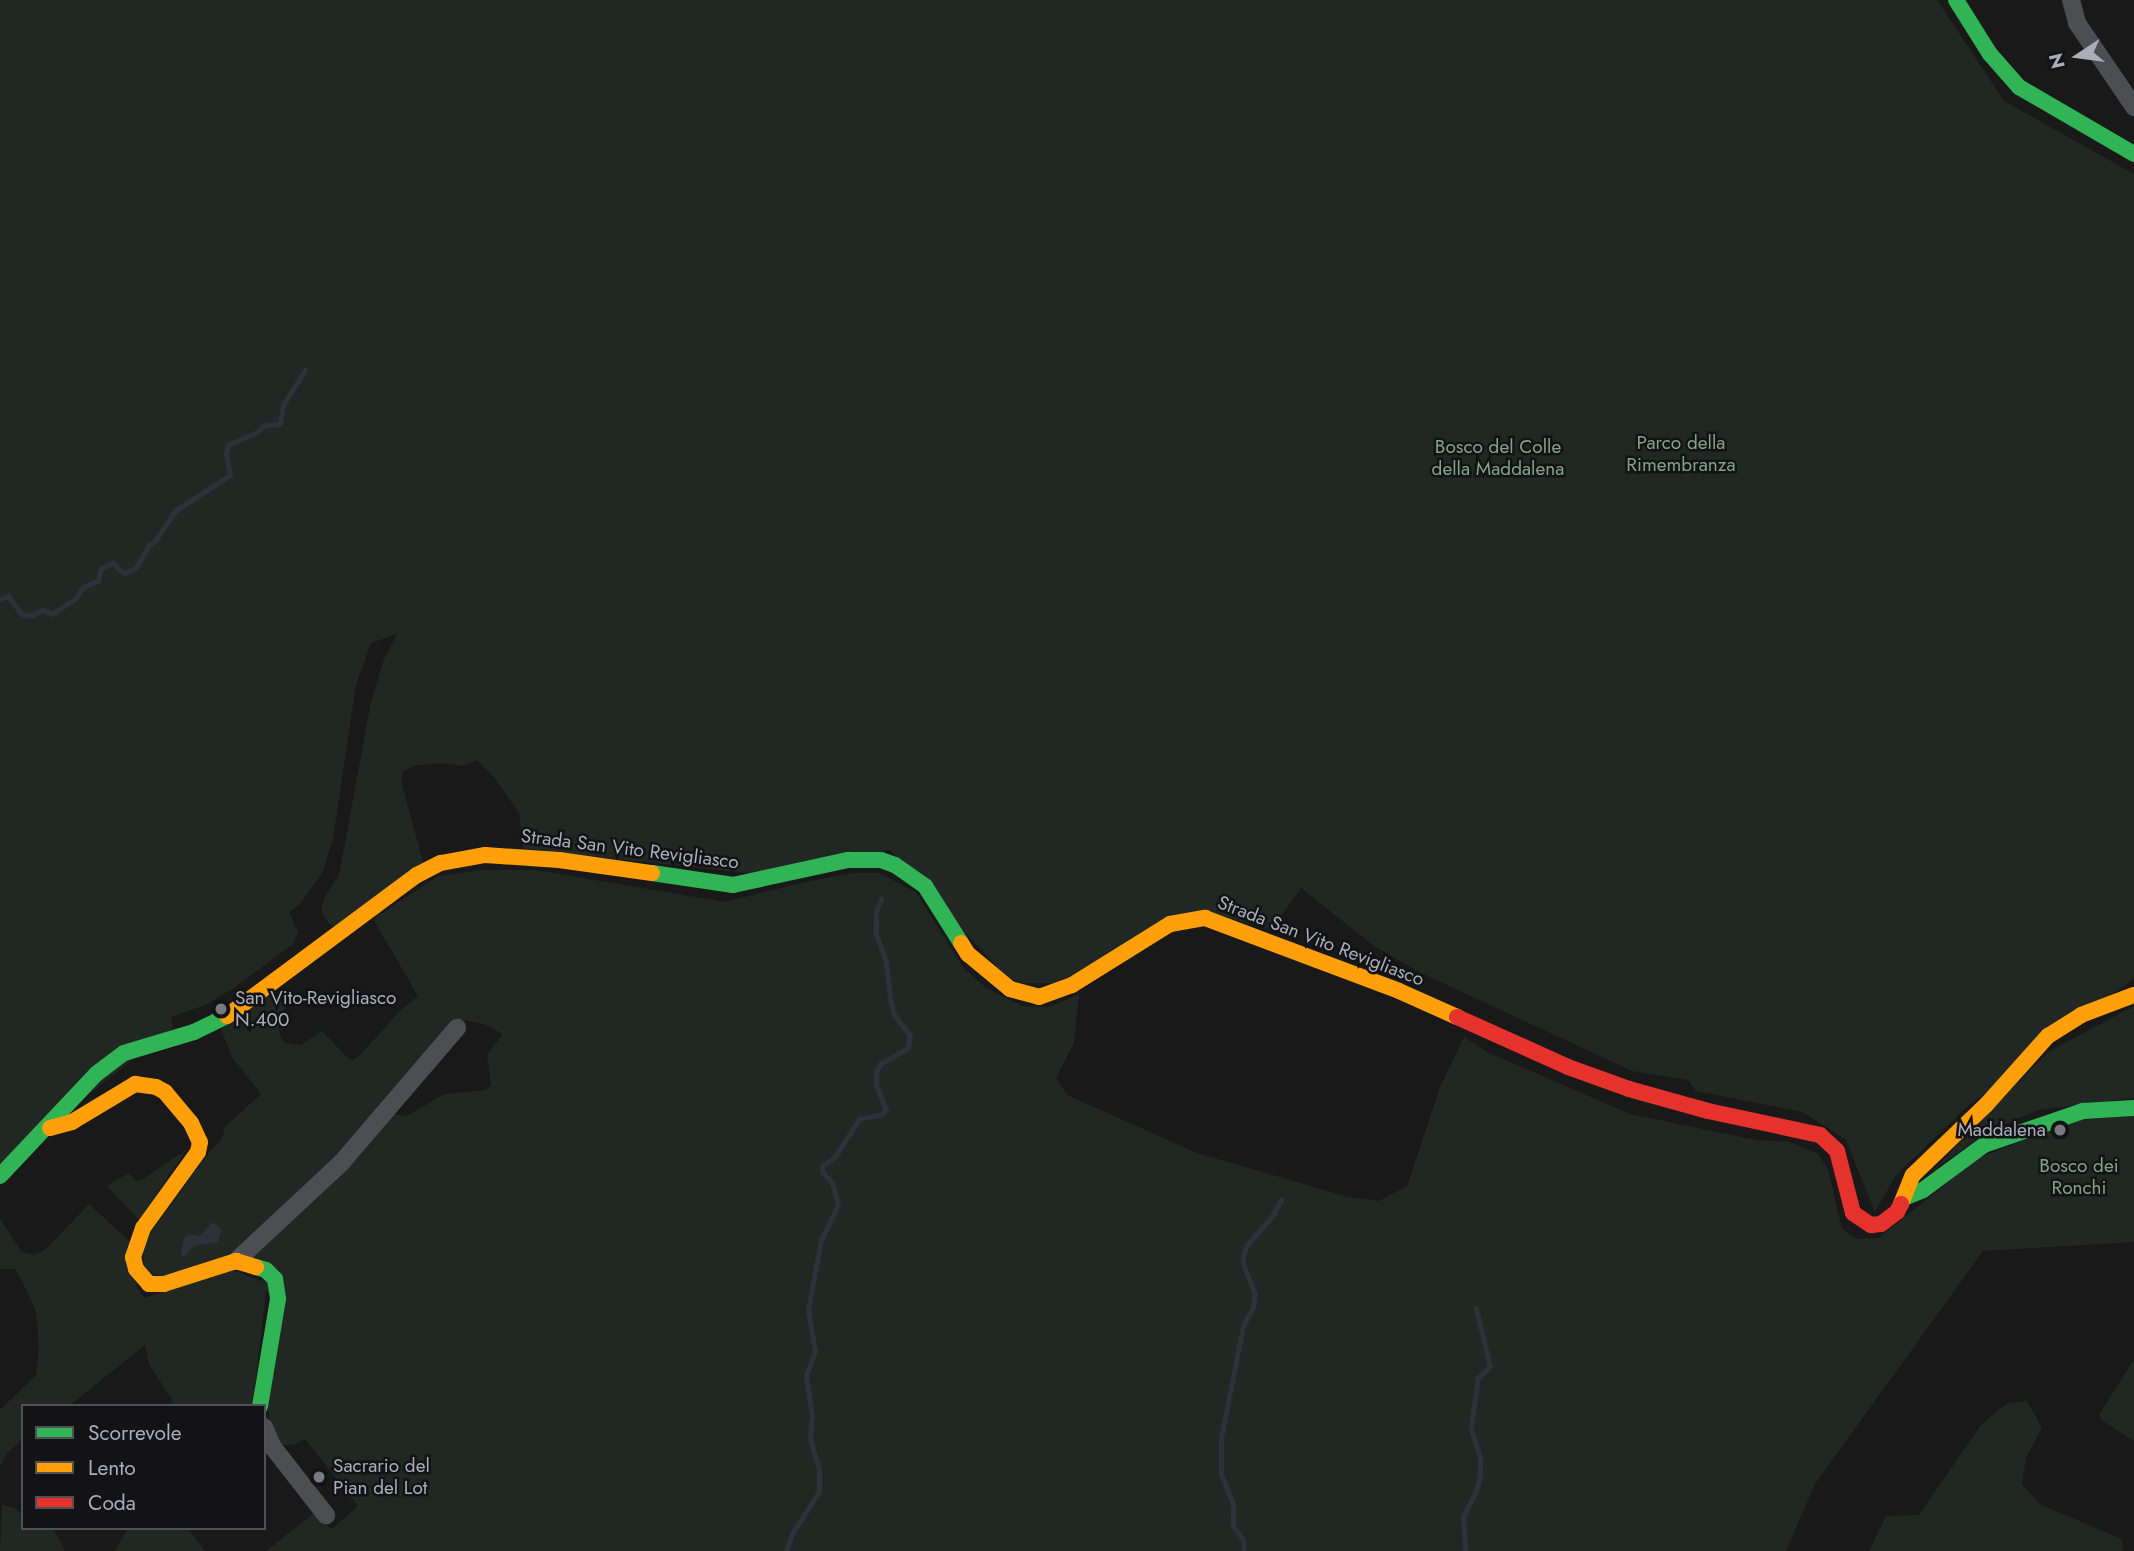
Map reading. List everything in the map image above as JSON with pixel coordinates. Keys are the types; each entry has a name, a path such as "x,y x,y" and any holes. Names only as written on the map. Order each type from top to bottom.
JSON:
{"street":[{"path":"1956,0 1990,54 2020,87 2134,154"},
{"path":"2060,0 2134,107"},
{"path":"2071,0 2077,23"},
{"name":"Strada San Vito Revigliasco","path":"0,1176 96,1074 124,1053 194,1032 226,1017 416,875 441,863 485,855 528,857 733,885 866,858 895,866 925,886 968,954 1010,989 1023,995 1039,997 1056,993 1170,924 1205,918 1399,991 1568,1067 1629,1089 1820,1135 1837,1151 1853,1213 1871,1225 1891,1219 1906,1197 1923,1190 1984,1145 2083,1111 2134,1108"},
{"path":"1906,1197 1913,1175 1986,1105 2048,1036 2081,1015 2134,995"},
{"name":"Strada San Vito Revigliasco","path":"45,1129 72,1122 117,1092 135,1084 156,1087 165,1092 191,1122 200,1142 198,1152 143,1228 133,1257 136,1269 149,1284 164,1284 236,1261 342,1162 457,1028"},
{"path":"236,1261 267,1270 279,1289 260,1404"},
{"path":"266,1432 272,1446 326,1515"}],"green space":[{"name":"Bosco del Colle della Maddalena","path":"0,0 1937,0 2004,101 2134,174 2134,978 1967,1107 1896,1175 1875,1212 1846,1140 1803,1112 1696,1091 1688,1080 1632,1071 1417,971 1374,946 1301,888 1271,930 1215,914 1054,983 1021,983 1005,976 890,850 756,874 523,849 519,813 494,777 477,760 463,766 441,763 413,766 403,772 401,781 423,862 335,926 328,923 321,910 325,896 339,875 371,702 384,659 397,634 371,643 356,685 333,838 323,872 300,904 289,912 298,932 293,944 234,988 205,1005 171,1017 173,1028 0,1164"},
{"name":"Bosco dei Ronchi","path":"483,870 535,870 725,902 810,881 855,873 879,873 916,892 964,969 985,987 1022,1006 1050,1007 1079,994 1074,1043 1056,1078 1067,1095 1197,1153 1348,1197 1379,1201 1407,1186 1440,1087 1464,1037 1487,1052 1630,1114 1756,1140 1790,1142 1818,1154 1828,1169 1842,1229 1856,1239 1879,1238 1978,1158 2076,1120 2134,1116 2134,1242 1983,1251 1815,1484 1786,1551 266,1551 314,1513 332,1529 358,1506 305,1439 293,1445 281,1445 270,1424 268,1405 280,1320 252,1257 391,1114 407,1116 444,1094 486,1090 491,1085 487,1055 503,1034 484,1024 464,1020 451,1026 376,1118 237,1252 162,1277 145,1269 142,1245 209,1152 222,1139 225,1127 261,1094 232,1057 221,1029 274,993 286,1006 278,1026 285,1043 301,1045 322,1031 353,1060 418,996 373,919 438,876"},
{"path":"2134,1006 2134,1098 2038,1110 1985,1133 1931,1172 2048,1052"},
{"path":"187,1149 139,1220 107,1186 129,1173 136,1181 142,1180"},
{"path":"89,1204 129,1241 137,1288 144,1298 231,1270 267,1283 253,1404 172,1404 171,1398 149,1364 145,1345 71,1404 21,1404 21,1440 7,1453 0,1467 0,1410 36,1375 39,1347 36,1311 21,1279 15,1269 0,1269 0,1219 22,1252 34,1255 45,1250"},
{"path":"2134,1359 2134,1441 2101,1420 2099,1415"},
{"path":"2027,1401 2042,1428 2026,1458 2022,1484 2041,1505 2122,1539 2123,1551 1869,1551 1886,1516 1919,1515 1981,1425 2006,1404"},
{"path":"2,1505 15,1508 21,1514 21,1530 54,1530 65,1551 0,1551"},
{"path":"127,1530 189,1530 205,1551 115,1551"}],"shaded area":[{"path":"213,1222 221,1230 218,1242 194,1246 184,1257 181,1256 184,1238 189,1234 200,1236"}],"waterway":[{"path":"0,599 8,596 22,614 31,616 43,610 52,614 75,599 83,587 98,581 101,568 113,563 124,573 136,568 149,545 155,541 175,511 230,475 226,455 228,445 257,432 265,425 280,424 283,405 305,370"},
{"path":"786,1551 792,1534 819,1492 819,1469 810,1439 812,1417 806,1375 815,1351 808,1310 821,1240 838,1205 832,1183 822,1172 822,1166 835,1157 859,1119 882,1114 886,1110 876,1085 876,1072 880,1064 908,1048 910,1036 894,1015 886,962 876,934 876,912 881,899"},
{"path":"1244,1551 1243,1540 1233,1526 1233,1504 1221,1475 1221,1438 1243,1326 1253,1307 1255,1295 1243,1256 1247,1245 1273,1215 1281,1200"},
{"path":"1465,1551 1463,1517 1476,1492 1480,1474 1480,1457 1471,1429 1474,1405 1478,1378 1490,1367 1476,1309"}],"traffic: fast":[{"path":"1956,0 1990,54 2019,87 2134,154"},
{"path":"652,873 733,885 848,860 881,860 895,865 925,886 961,943"},
{"path":"0,1176 96,1074 124,1053 194,1032 227,1016"},
{"path":"1906,1197 1923,1190 1984,1145 2083,1111 2134,1108"},
{"path":"256,1267 266,1270 275,1279 278,1299 260,1404"}],"traffic: slow":[{"path":"227,1016 417,875 441,863 485,855 559,860 652,873"},
{"path":"961,943 968,954 1010,989 1039,997 1072,985 1170,924 1205,918 1399,991 1457,1017"},
{"path":"1901,1204 1913,1175 1986,1105 2048,1036 2081,1015 2134,995"},
{"path":"50,1128 72,1122 135,1084 156,1087 165,1092 191,1123 200,1142 198,1152 143,1228 133,1257 136,1269 149,1284 164,1284 236,1261 256,1267"}],"traffic: jam":[{"path":"1457,1017 1568,1067 1629,1089 1708,1111 1820,1135 1837,1151 1853,1213 1871,1225 1881,1224 1897,1212 1901,1204"}],"place":[{"name":"San Vito-Revigliasco N.400","path":"221,1009"},
{"name":"Maddalena","path":"2060,1130"},
{"name":"Sacrario del Pian del Lot","path":"319,1477"}],"park label":[{"name":"Parco della Rimembranza","path":"1681,454"}]}
